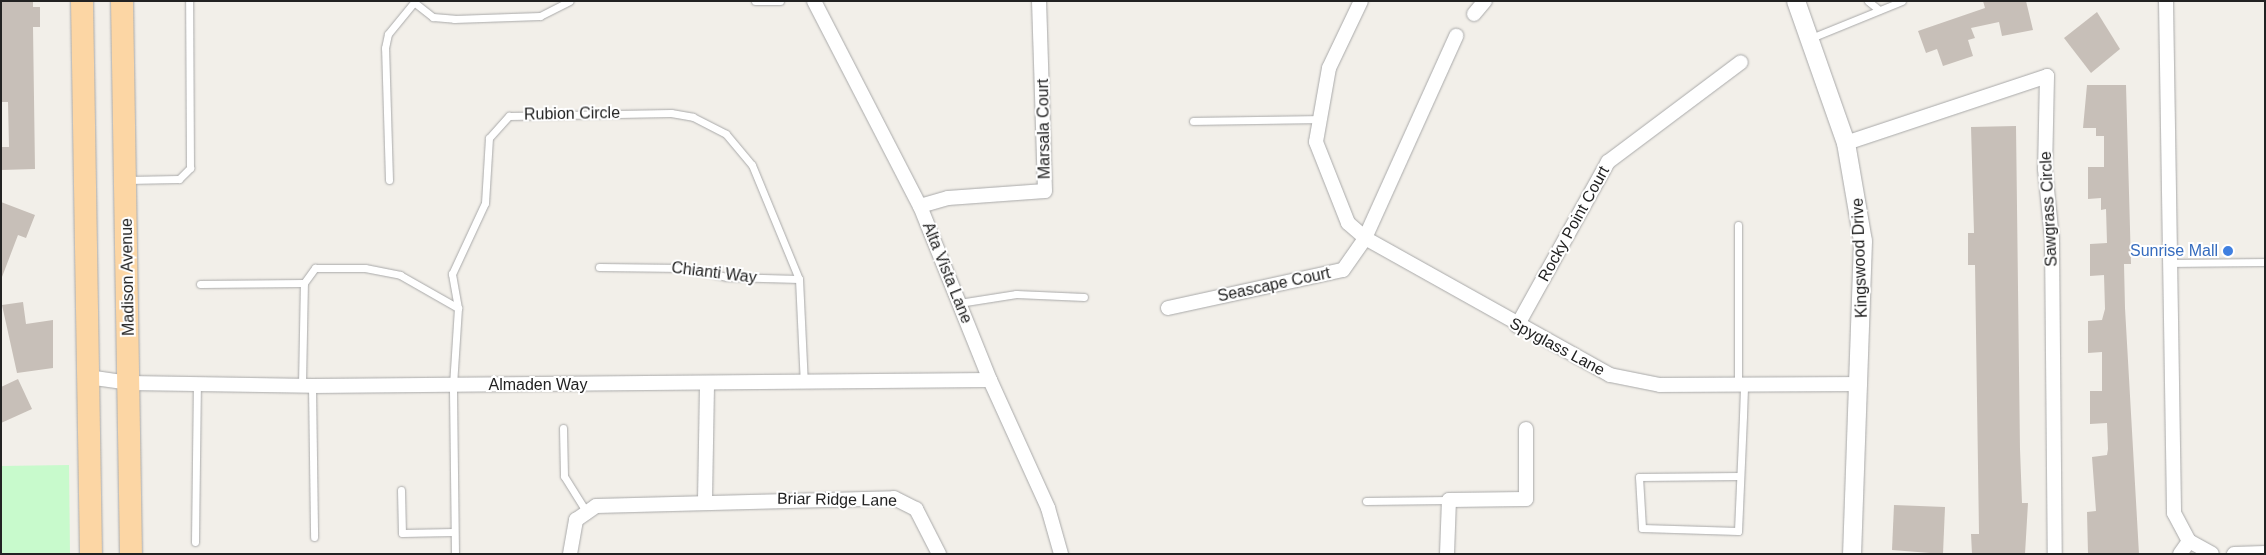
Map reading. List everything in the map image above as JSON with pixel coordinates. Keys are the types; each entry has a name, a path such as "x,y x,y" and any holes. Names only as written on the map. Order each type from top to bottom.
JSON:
{"main road":[{"path":"82,1 91,554"},
{"name":"Madison Avenue","path":"122,1 131,554"}],"street":[{"name":"Alta Vista Lane","path":"814,1 920,206 990,380 1048,508 1061,554"},
{"name":"Marsala Court","path":"920,206 948,198 1045,191 1039,1"},
{"name":"Spyglass Lane","path":"1361,1 1329,68 1316,142 1348,223 1365,238 1517,326 1610,375 1660,385 1860,384"},
{"path":"1474,14 1485,1"},
{"name":"Kingswood Drive","path":"1796,1 1811,38 1846,143 1863,241 1860,384 1852,554"},
{"path":"2166,1 2174,513 2189,541 2212,554"},
{"path":"1365,238 1456,36"},
{"name":"Rocky Point Court","path":"1517,326 1608,162 1741,62"},
{"name":"Sawgrass Circle","path":"1846,143 2047,76 2044,169 2052,239 2055,554"},
{"name":"Seascape Court","path":"1168,308 1343,270 1365,238"},
{"name":"Almaden Way","path":"88,376 129,383 307,385 706,385 990,380"},
{"path":"705,500 706,385"},
{"path":"1447,554 1449,500 1526,499 1526,428"},
{"name":"Briar Ridge Lane","path":"585,510 705,500 894,498 916,509 939,554"},
{"path":"570,554 576,520 585,510"},
{"path":"2180,554 2189,541"},
{"path":"2234,554 2265,553"}],"lane":[{"path":"126,180 178,179 190,168 189,1"},
{"path":"389,180 385,48 388,34 415,2 432,17 454,19 540,16 569,1"},
{"path":"755,1 780,1"},
{"path":"1868,1 1879,10"},
{"path":"1811,38 1902,1"},
{"name":"Rubion Circle","path":"455,554 453,385 458,308 454,264 474,232 485,203 489,138 501,122 521,113 671,113 714,126 736,144 752,165 799,279 804,384"},
{"path":"1194,121 1320,120"},
{"path":"1738,224 1741,384 1740,476 1738,531 1642,528 1639,477 1740,476"},
{"path":"2170,263 2265,262"},
{"name":"Chianti Way","path":"599,267 684,268 727,277 799,279"},
{"path":"314,537 304,283 315,268 380,271 420,283 458,308"},
{"path":"200,284 304,283"},
{"path":"959,303 1016,294 1084,297"},
{"path":"195,542 197,384"},
{"path":"563,428 564,476 585,510"},
{"path":"400,490 402,533 454,532"},
{"path":"1366,501 1449,500"}],"green space":[{"path":"69,465 70,554 1,554 1,466"}],"building":[{"path":"2,1 33,1 33,7 40,7 40,27 33,27 35,169 1,170 1,147 9,147 8,102 1,102"},
{"path":"1983,1 2026,1 2033,30 2002,36 1999,22 1971,28 1975,38 1968,40 1973,56 1943,66 1937,49 1926,53 1918,31 1985,8"},
{"path":"2097,12 2120,49 2091,73 2064,38"},
{"path":"2087,85 2126,85 2131,264 2124,264 2125,308 2139,554 2088,554 2087,512 2096,511 2092,457 2107,455 2108,449 2107,423 2090,424 2090,391 2102,391 2102,352 2088,353 2088,321 2102,320 2105,309 2104,275 2090,276 2090,244 2107,243 2106,209 2101,210 2101,198 2088,199 2088,167 2104,167 2104,136 2096,136 2096,128 2083,128"},
{"path":"2016,126 2020,449 2022,503 2028,503 2025,554 1972,554 1971,534 1979,534 1975,265 1968,265 1968,233 1974,233 1971,127"},
{"path":"1,202 35,215 26,238 18,235 2,277"},
{"path":"23,302 26,324 53,320 53,368 17,373 2,305"},
{"path":"18,379 32,409 1,423 1,387"},
{"path":"1894,505 1945,507 1943,554 1892,550"}],"place":[{"name":"Sunrise Mall","path":"2228,251"}]}
